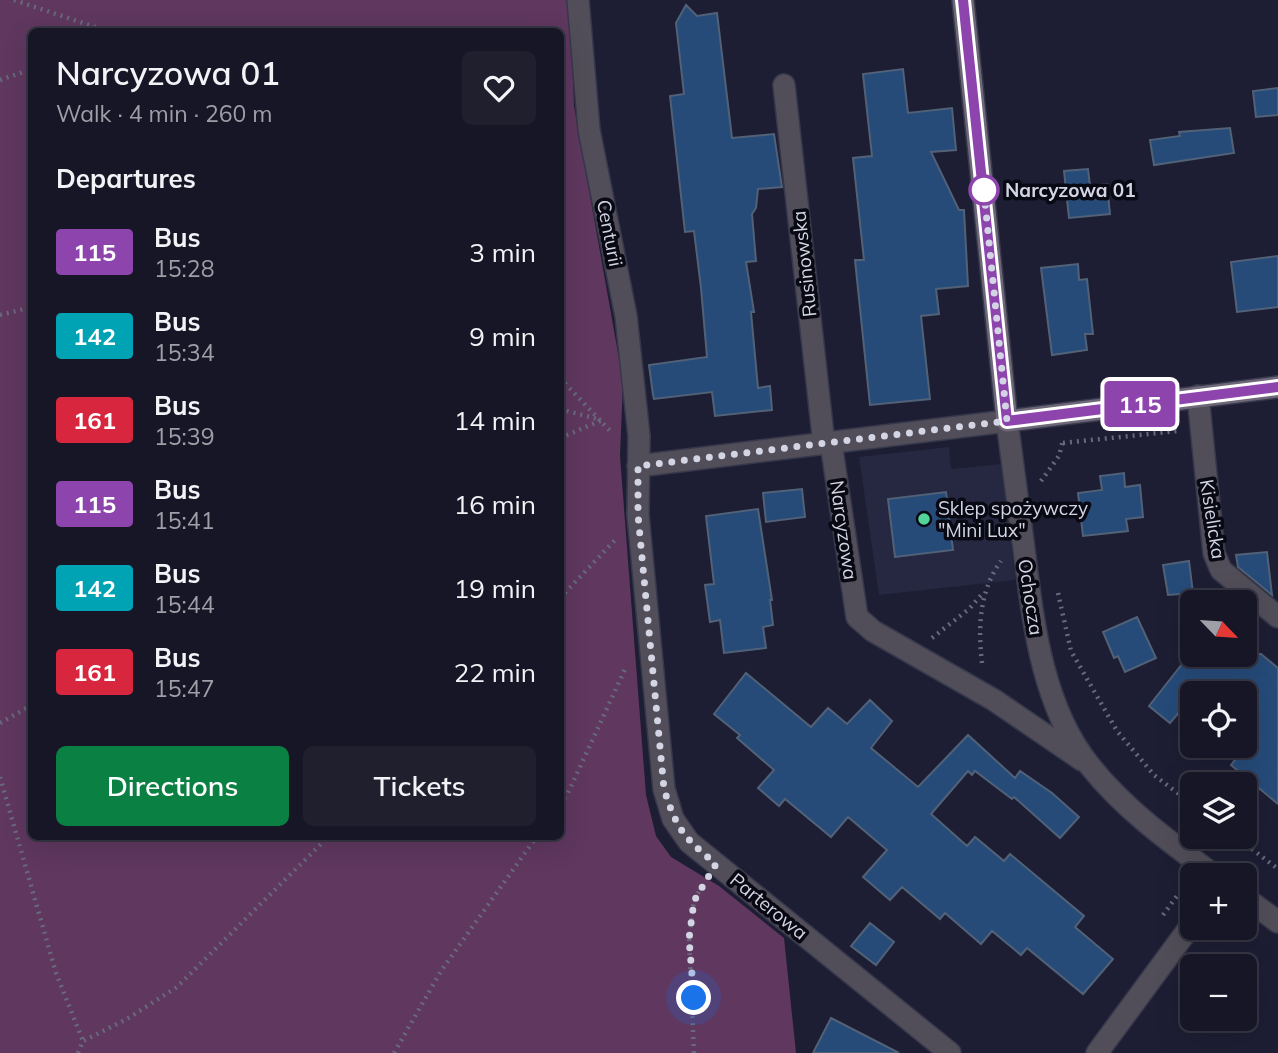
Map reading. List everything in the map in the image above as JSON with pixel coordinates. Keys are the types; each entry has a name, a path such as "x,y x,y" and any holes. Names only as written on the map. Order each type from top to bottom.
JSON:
{"street":[{"name":"Centurii","path":"578,0 589,130 626,316 639,436 638,466"},
{"name":"Ochocza","path":"963,0 1007,421 1033,624 1041,657 1061,716 1072,740 1089,765 1118,797 1165,839 1198,863"},
{"name":"Rusinowska","path":"785,85 827,443"},
{"path":"638,466 1278,387"},
{"name":"Kisielicka","path":"1198,396 1214,553 1221,570 1278,617"},
{"name":"Narcyzowa","path":"827,443 857,617"},
{"name":"Parterowa","path":"638,466 638,515 664,789 673,819 689,842 950,1053"},
{"name":"Ochocza","path":"857,617 873,631 994,700 1089,765"},
{"path":"1257,907 1278,922"},
{"path":"1097,1053 1180,939"}],"path":[{"path":"14,0 98,28"},
{"path":"0,79 28,70"},
{"path":"0,315 28,308"},
{"path":"564,382 602,420 638,466"},
{"path":"564,410 602,420"},
{"path":"1042,492 1041,480 1059,456 1063,443 1059,414"},
{"path":"564,436 602,420"},
{"path":"1063,443 1202,428"},
{"path":"564,594 638,515"},
{"path":"994,700 983,671 980,645 984,592 991,575 1003,559"},
{"path":"1058,590 1072,651 1117,731 1154,775 1180,795"},
{"path":"912,654 969,609 984,592"},
{"path":"564,798 648,619"},
{"path":"0,723 28,707"},
{"path":"0,777 56,973 83,1041"},
{"path":"78,1053 83,1041 127,1019 177,987 325,840"},
{"path":"394,1053 441,971 534,840"},
{"path":"1252,849 1278,869"},
{"path":"694,1053 694,998 689,939 694,901 716,864"}],"shaded area":[{"path":"0,0 570,0 574,106 623,381 620,456 646,795 656,836 671,857 719,886 784,938 796,1053 0,1053"},
{"path":"949,447 951,469 1002,464 1015,580 879,595 859,457"}],"building":[{"path":"686,5 697,16 717,13 732,138 774,134 782,187 758,189 756,208 752,214 756,261 746,262 754,312 751,312 758,388 770,386 772,410 715,416 712,392 654,399 653,395 649,365 707,357 694,231 685,232 670,96 684,94 676,23"},
{"path":"903,69 908,113 952,108 956,150 931,152 959,210 964,210 968,286 936,289 939,314 921,316 930,399 870,405 855,260 864,260 853,158 872,156 863,74"},
{"path":"1278,88 1278,115 1256,117 1253,91"},
{"path":"1230,128 1234,153 1154,165 1150,140 1180,136 1179,132"},
{"path":"1088,169 1090,186 1107,184 1110,214 1069,218 1064,171"},
{"path":"1278,256 1278,307 1237,312 1231,262"},
{"path":"1078,264 1079,280 1087,279 1093,334 1085,334 1087,350 1052,355 1041,268"},
{"path":"1124,473 1125,487 1140,485 1143,517 1126,519 1128,531 1083,536 1078,493 1102,490 1100,476"},
{"path":"802,489 805,517 766,522 763,493"},
{"path":"946,492 953,550 895,557 888,499"},
{"path":"758,509 772,600 773,625 763,627 766,648 724,653 720,620 710,622 705,585 714,584 706,516"},
{"path":"1267,552 1272,595 1238,567 1236,555"},
{"path":"1189,561 1193,590 1180,590 1180,594 1168,595 1163,565"},
{"path":"1137,617 1156,658 1125,672 1118,656 1114,658 1103,632"},
{"path":"1257,654 1261,654 1278,668 1278,804 1257,787 1257,772 1239,772 1231,765 1236,758 1257,758 1257,681 1180,681 1180,711 1170,723 1149,706 1180,667 1257,667"},
{"path":"746,673 811,727 828,708 847,724 870,700 892,721 871,748 918,787 968,735 1015,778 1020,771 1052,793 1079,817 1060,838 1014,797 1012,799 975,771 972,775 968,771 931,814 967,846 975,837 1004,861 1010,854 1084,916 1075,927 1113,959 1083,994 1027,948 1021,955 992,931 981,944 945,913 940,919 902,887 890,900 863,877 887,850 848,817 831,837 785,799 779,806 758,788 774,770 737,738 740,735 714,714"},
{"path":"870,923 894,942 876,965 851,946"},
{"path":"831,1018 899,1053 813,1053"}],"bus line":[{"name":"115","path":"963,0 1007,421 1278,387"}],"place":[{"name":"Narcyzowa 01","path":"984,190"},
{"name":"Sklep spożywczy \"Mini Lux\"","path":"924,519"}],"route":[{"path":"694,998 689,939 694,901 716,864 689,842 673,819 664,789 638,515 638,466 1007,421 983,182 984,190"}]}
